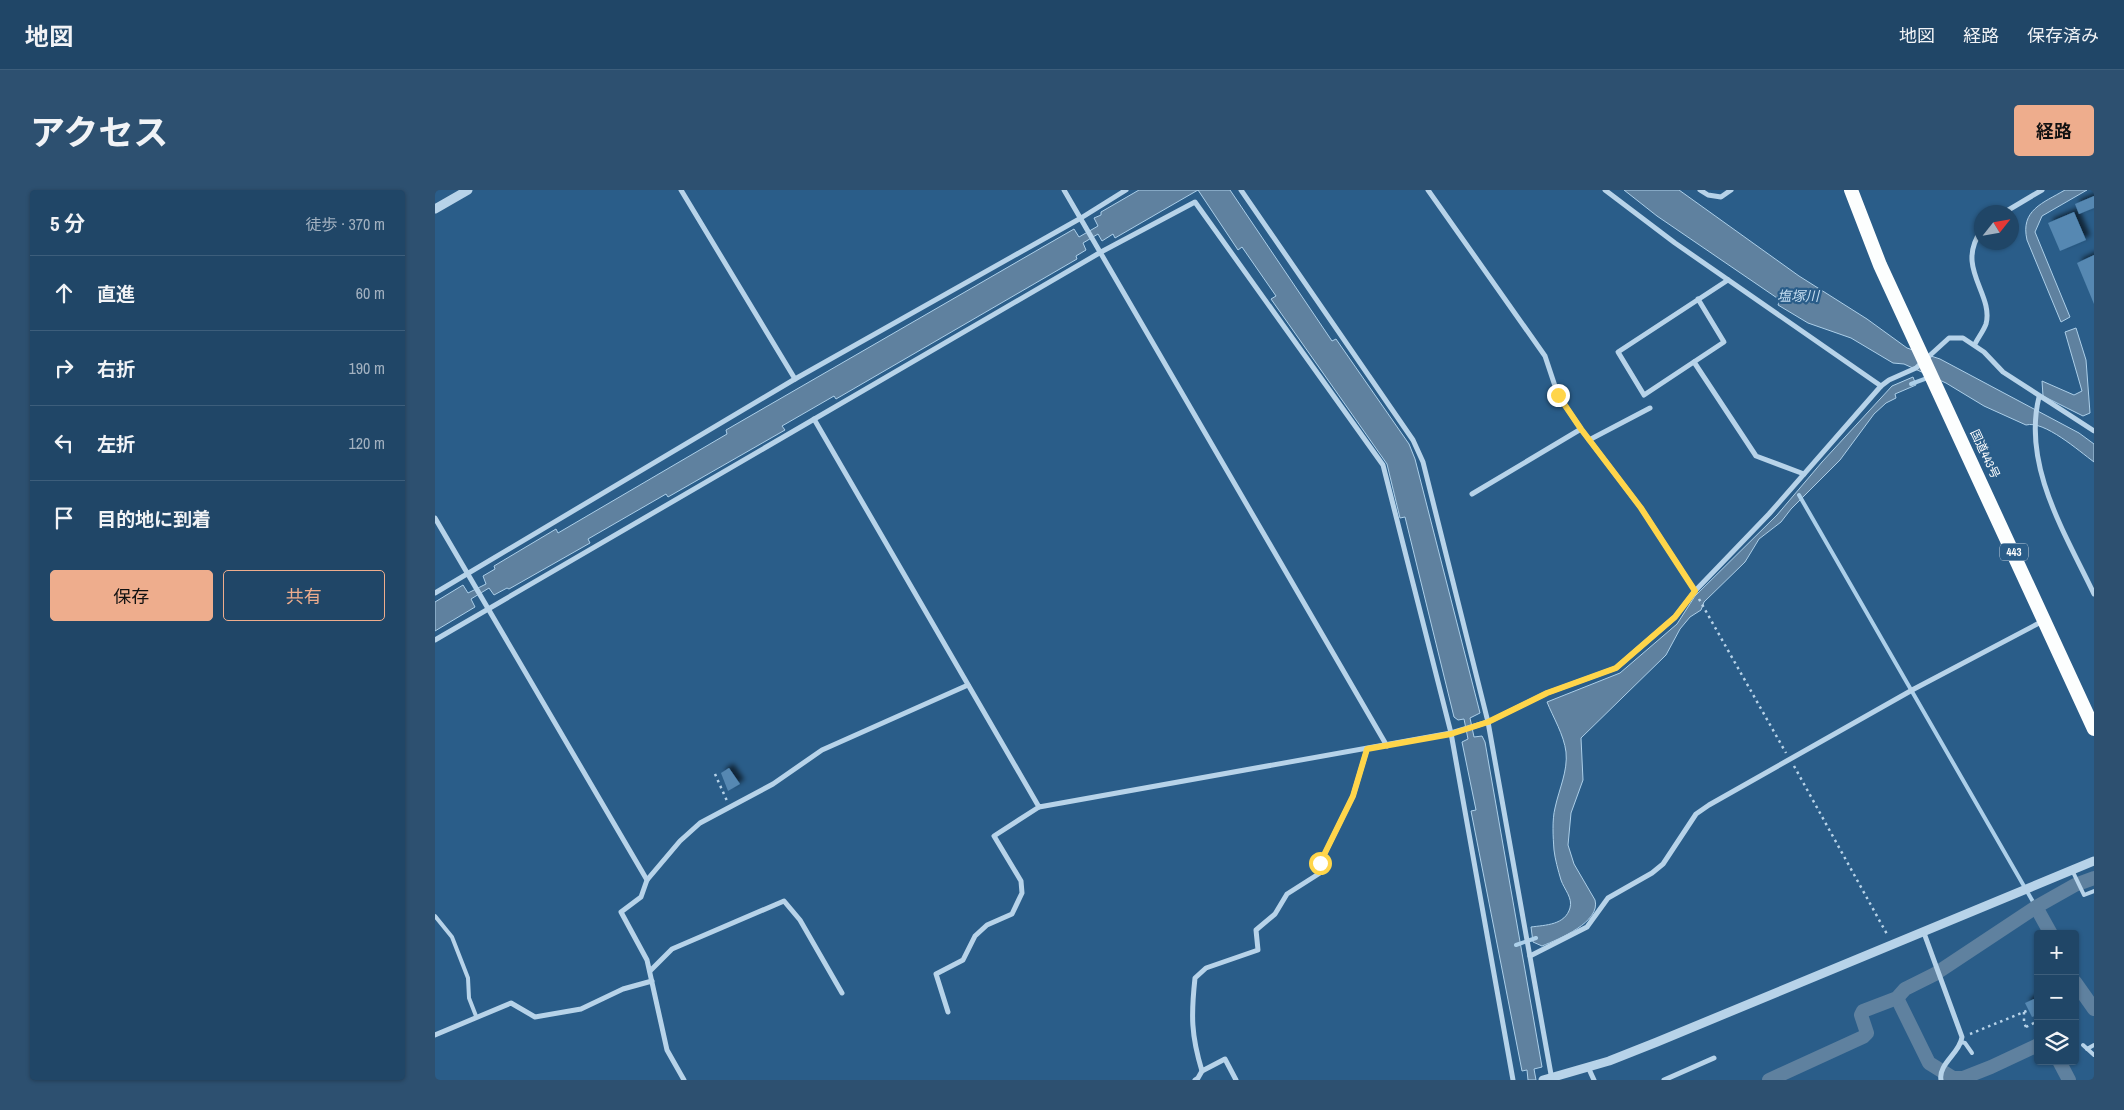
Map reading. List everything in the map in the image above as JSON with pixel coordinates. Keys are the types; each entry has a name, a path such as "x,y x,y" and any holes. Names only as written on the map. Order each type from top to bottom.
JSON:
{"highway":[{"name":"国道443号","path":"1851,190 1880,265 1925,358 2094,728"}],"street":[{"path":"435,209 468,190"},
{"path":"681,190 795,379"},
{"path":"1064,190 1387,746"},
{"path":"435,593 795,379 1081,218 1125,190"},
{"path":"1241,190 1413,440 1423,462 1488,722 1530,956 1548,1079 1657,1042 1893,944 2073,873 2094,861"},
{"path":"1428,190 1545,356 1558,395 1589,440 1641,508 1695,591"},
{"path":"1605,190 1729,280 1881,386"},
{"path":"1700,190 1708,195 1721,197 1731,190"},
{"path":"2017,205 2042,190"},
{"path":"435,640 1101,252 1195,202 1383,465 1451,734 1513,1080"},
{"path":"1974,243 1972,259 1985,307 1986,323 1975,344"},
{"path":"1698,299 1724,342 1644,394 1618,352 1698,299 1729,280"},
{"path":"948,1012 936,974 963,960 975,936 987,925 1012,914 1021,892 1021,881 994,836 1039,808 1451,734 1488,722 1547,693 1616,668 1675,617 1695,591 1769,514 1881,386 1889,380 1917,368 1925,358 1949,338 1963,338 1975,344 2003,372 2038,400 2094,431"},
{"path":"1694,362 1757,456 1804,474"},
{"path":"2038,400 2035,430 2041,474 2050,503 2094,594"},
{"path":"1589,440 1650,408"},
{"path":"814,419 1039,808"},
{"path":"1472,494 1581,429"},
{"path":"435,518 647,880"},
{"path":"1530,956 1587,927 1607,898 1652,873 1663,864 1696,814 1914,689 2044,620"},
{"path":"684,1080 667,1050 647,960 621,912 641,897 647,880 680,841 700,823 773,784 822,750 968,685"},
{"path":"1202,1071 1193,1042 1191,1009 1195,978 1206,968 1259,950 1256,930 1275,914 1287,894 1320,873 1320,863 1353,796 1367,749"},
{"path":"650,971 672,949 784,901 800,920 842,993"},
{"path":"1924,932 1962,1040 1943,1069 1941,1079"},
{"path":"435,1035 511,1003 535,1017 581,1009 623,989 652,981"},
{"path":"1664,1080 1714,1058"},
{"path":"1195,1080 1202,1071 1225,1059 1236,1080"},
{"path":"1588,1067 1594,1080"},
{"path":"1679,1074 1682,1080"}],"lane":[{"path":"2073,873 2084,895 2094,891"},
{"path":"435,916 453,937 468,978 469,998 477,1016"},
{"path":"1962,1040 1972,1053"},
{"path":"2094,1045 2085,1047 2094,1055"}],"path":[{"path":"1695,591 1893,944"},
{"path":"715,774 729,806"},
{"path":"1962,1040 2029,1010"},
{"path":"2025,1012 2024,1023 2026,1027 2034,1023"}],"water":[{"path":"1139,190 1198,190 1115,238 1113,234 1102,241 1098,234 1083,243 1086,250 1076,256 1077,259 836,399 834,396 782,426 785,430 668,497 666,494 588,539 590,543 509,589 507,588 494,595 489,588 471,599 475,607 435,631 435,602 463,585 468,593 486,584 483,576 495,569 494,566 556,529 558,533 727,434 726,430 1074,229 1079,237 1098,226 1094,218"},
{"path":"1198,190 1230,190 1332,341 1336,339 1409,444 1415,459 1480,713 1470,718 1474,737 1482,736 1485,742 1542,1067 1534,1069 1536,1080 1528,1080 1527,1070 1522,1071 1471,811 1476,810 1462,742 1468,739 1464,719 1458,720 1454,717 1405,517 1400,518 1387,464 1271,299 1276,296 1242,247 1238,250"},
{"name":"塩塚川","path":"1624,190 1679,190 1799,276 1867,319 1907,348 1940,359 2079,433 2094,444 2094,462 2071,444 2042,427 2026,425 1984,406 1946,383 1904,364 1893,363 1851,338 1808,323 1778,305 1780,300 1657,216"},
{"path":"2065,190 2087,190 2042,216 2035,232 2070,317 2061,322 2027,240 2026,230 2030,214 2041,204"},
{"path":"2076,328 2086,360 2090,413 2083,416 2043,396 2042,381 2074,395 2082,391 2065,332"},
{"path":"1913,377 1916,385 1895,394 1896,398 1886,403 1874,414 1840,460 1791,509 1781,522 1759,539 1745,562 1704,602 1701,610 1690,617 1680,629 1666,655 1581,738 1583,780 1571,813 1568,845 1574,864 1595,900 1595,908 1592,915 1585,922 1568,934 1542,946 1533,942 1531,927 1549,925 1559,921 1568,914 1571,904 1557,865 1553,834 1554,813 1564,773 1566,752 1561,733 1547,702 1620,673 1677,624 1695,596 1777,515 1822,462 1892,386"}],"building":[{"path":"2094,196 2094,208 2079,214 2075,204"},
{"path":"2074,212 2086,240 2060,251 2048,223"},
{"path":"2094,255 2094,304 2077,263"},
{"path":"729,768 740,784 728,791 721,773"},
{"path":"2034,999 2034,1016 2032,1017 2025,1003"}],"waterway":[{"path":"1911,384 1930,377"},
{"path":"1799,495 2036,907"},
{"path":"1769,1080 1863,1037 1867,1033 1861,1015 1863,1011 1897,998 1905,989 1935,974 2036,907 2075,885 2094,878"},
{"path":"2036,907 2049,930"},
{"path":"1516,945 1536,938"},
{"path":"2079,988 2094,1009"},
{"path":"1897,998 1929,1063 1953,1078 1963,1078 2034,1047"},
{"path":"2061,1065 2069,1080"}],"route":[{"path":"1320,863 1353,796 1367,749 1451,734 1488,722 1547,693 1616,668 1675,617 1695,591 1641,508 1581,429 1558,395"}]}
